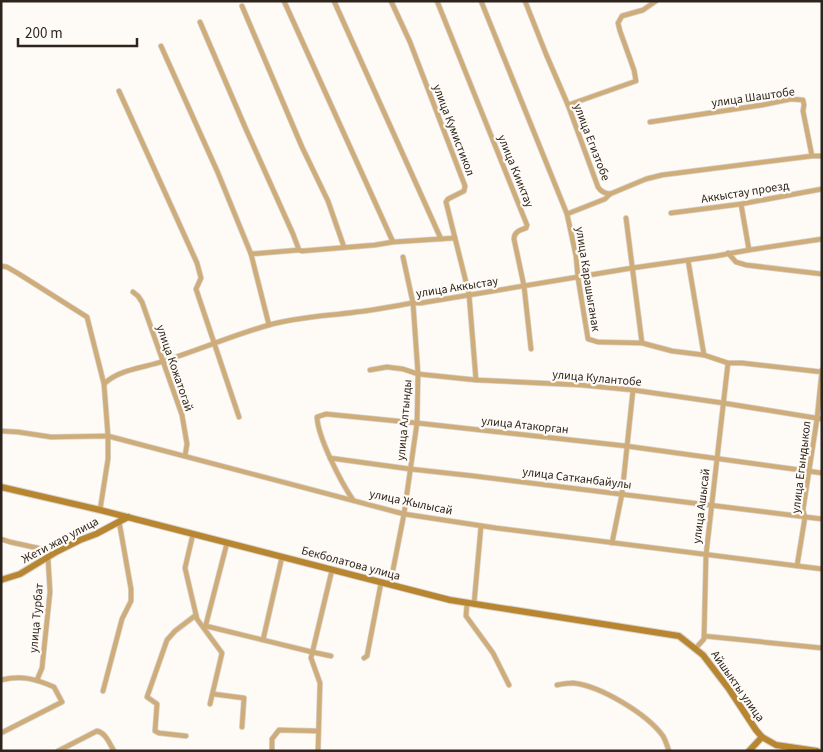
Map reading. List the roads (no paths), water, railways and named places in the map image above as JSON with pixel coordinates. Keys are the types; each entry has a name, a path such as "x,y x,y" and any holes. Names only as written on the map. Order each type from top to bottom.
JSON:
{"street":[{"path":"284,1 393,242"},
{"path":"334,1 441,239"},
{"name":"улица Кумистикол","path":"391,1 410,42 465,186 464,191 448,199 446,202 468,294 476,380"},
{"name":"улица Кииктау","path":"438,1 527,225 526,228 516,232 514,239 524,286 531,349"},
{"name":"улица Карашыганак","path":"482,1 566,214 574,247 588,339 598,342 642,343 672,351 704,355 728,363 742,362 822,371"},
{"name":"улица Егизтобе","path":"525,1 601,191 610,194 646,179 662,175 822,156"},
{"path":"568,105 636,81 618,23 622,16 643,10 656,1"},
{"path":"242,6 295,131 328,201 344,247"},
{"path":"200,22 299,250"},
{"path":"161,46 218,173 251,254 269,325"},
{"path":"119,90 197,263 201,278 196,289 238,417"},
{"name":"улица Шаштобе","path":"650,122 791,99 803,100 803,112 812,156"},
{"name":"Аккыстау проезд","path":"671,213 741,204 822,189"},
{"path":"566,214 605,199 610,194"},
{"path":"741,204 749,250"},
{"path":"626,218 642,343"},
{"path":"251,254 454,238"},
{"name":"улица Аккыстау","path":"104,384 110,377 129,370 163,362 213,343 294,319 494,292 632,268 822,239"},
{"path":"728,253 736,262 746,265 822,274"},
{"name":"улица Алтынды","path":"390,585 404,514 410,469 416,423 418,374 413,303 403,256"},
{"path":"688,260 704,355"},
{"path":"1,266 19,274 88,317 104,384 108,436 108,459 100,510"},
{"name":"улица Кожатогай","path":"133,292 142,302 182,415 187,444 185,456"},
{"name":"улица Ашысай","path":"704,636 706,555 728,363"},
{"name":"улица Кулантобе","path":"370,370 387,367 418,374 476,380 581,385 633,390 819,419"},
{"name":"улица Егындыкол","path":"797,566 805,517 803,510 819,419 822,371"},
{"path":"612,543 622,494 633,390"},
{"name":"улица Атакорган","path":"353,500 330,458 317,427 317,417 326,414 626,446 822,473"},
{"name":"улица Жылысай","path":"1,431 51,436 108,436 404,514 481,526 822,570"},
{"name":"улица Сатканбайулы","path":"330,458 822,519"},
{"name":"Бекболатова улица","path":"1,487 128,517 450,600 679,636 695,648"},
{"name":"Жети жар улица","path":"1,580 20,574 56,552 128,517"},
{"path":"103,691 122,619 131,601 131,589 119,521"},
{"path":"474,604 481,526"},
{"path":"193,534 185,568 196,615 222,653 210,704"},
{"path":"1,539 56,552"},
{"path":"205,628 227,543"},
{"path":"263,640 282,557"},
{"name":"улица Турбат","path":"37,680 42,668 50,592 48,558"},
{"path":"318,751 320,683 311,658 332,570"},
{"path":"364,658 367,656 381,582"},
{"path":"466,603 466,616 493,652 509,685"},
{"path":"186,736 155,731 157,704 147,697 167,640 175,631 196,615"},
{"path":"205,628 331,656"},
{"path":"695,648 704,640 704,636 822,648"},
{"name":"Айшыкты улица","path":"695,648 704,655 762,737 776,745 817,751"},
{"path":"1,680 13,677 37,680 54,687 62,702 1,733"},
{"path":"557,684 573,683 598,690 630,706 647,719 664,737 669,751"},
{"path":"213,694 244,698 242,727"},
{"path":"272,751 272,739 279,730 318,731"},
{"path":"58,751 96,731 100,731 107,738 114,751"},
{"name":"Айшыкты улица","path":"749,751 762,737"}]}
